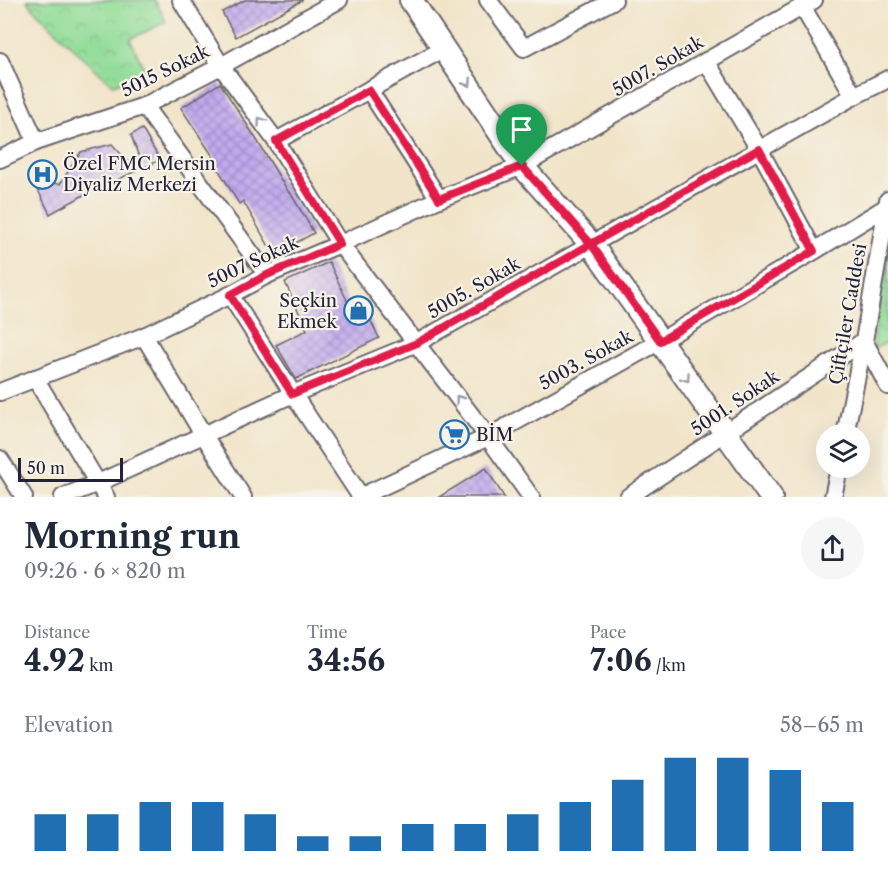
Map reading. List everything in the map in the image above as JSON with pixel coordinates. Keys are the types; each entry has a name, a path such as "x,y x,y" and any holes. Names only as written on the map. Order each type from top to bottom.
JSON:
{"street":[{"path":"181,0 220,66 276,141 340,244 488,437 531,497"},
{"name":"5015 Sokak","path":"0,159 36,142 144,106 339,0"},
{"path":"411,0 522,166 591,244 771,497"},
{"path":"488,0 524,48 614,0"},
{"path":"808,3 854,96"},
{"name":"5007. Sokak","path":"522,166 808,3"},
{"path":"276,141 445,48"},
{"path":"0,61 36,142"},
{"path":"706,61 759,149 814,251"},
{"name":"5005. Sokak","path":"63,497 102,490 203,434 292,394 417,343 888,78"},
{"path":"369,90 439,199"},
{"path":"144,106 267,275"},
{"name":"5007 Sokak","path":"0,392 144,336 267,275 439,199 522,166"},
{"name":"5003. Sokak","path":"361,497 488,437 660,341 888,205"},
{"name":"Çiftçiler Caddesi","path":"847,424 888,205"},
{"path":"230,295 292,394 361,497"},
{"path":"144,336 243,497"},
{"path":"864,341 888,386"},
{"name":"5001. Sokak","path":"628,497 864,341"},
{"path":"35,378 102,490"},
{"path":"0,459 24,497"},
{"path":"833,497 837,478"}],"green space":[{"path":"27,0 155,0 166,22 130,39 146,73 113,85 82,57"},
{"path":"888,241 888,342 873,349"}],"building":[{"path":"245,0 303,0 236,37 222,12"},
{"path":"220,83 314,233 274,255 243,201 239,204 214,162 216,161 181,108"},
{"path":"142,129 160,160 143,168 131,135"},
{"path":"112,144 136,171 106,185 105,183 50,214 37,188 51,183 60,184 81,152"},
{"path":"329,262 351,309 362,303 379,338 296,379 276,345 307,330 285,282"},
{"path":"486,468 504,497 439,497"}],"place":[{"name":"Özel FMC Mersin Diyaliz Merkezi","path":"42,174"},
{"name":"Seçkin Ekmek","path":"358,311"},
{"name":"BİM","path":"455,435"}],"route":[{"path":"522,166 439,199 369,90 276,141 340,244 267,275 230,295 292,394 417,343 591,244 660,341 814,251 759,149 591,244 522,166"}]}
